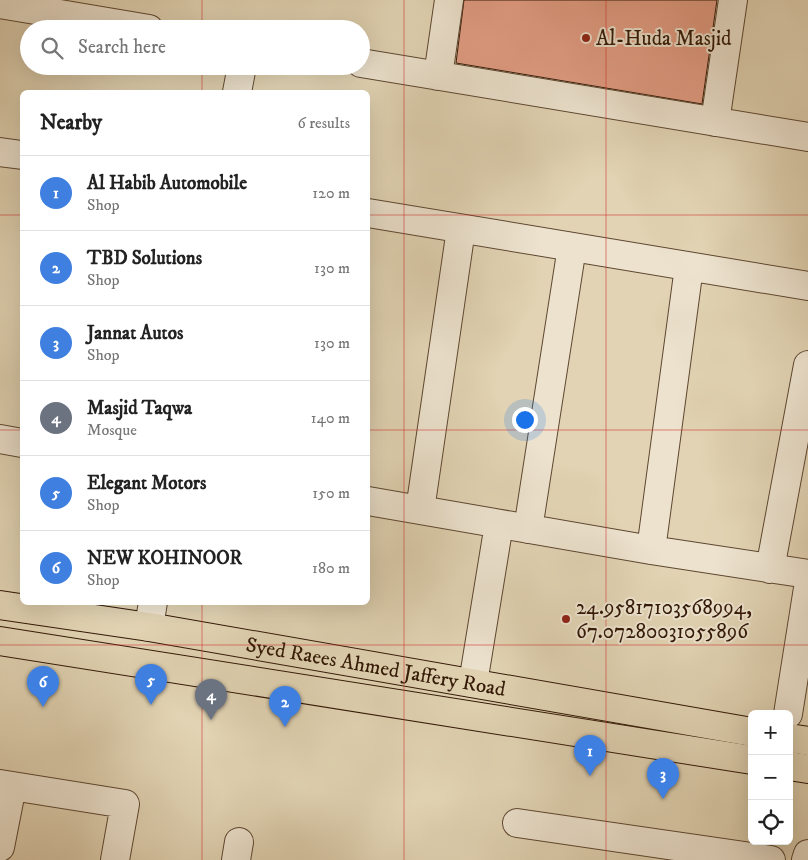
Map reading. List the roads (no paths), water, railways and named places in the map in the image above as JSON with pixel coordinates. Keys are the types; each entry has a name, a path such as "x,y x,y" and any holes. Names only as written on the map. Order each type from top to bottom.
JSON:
{"main road":[{"name":"Syed Raees Ahmed Jaffery Road","path":"0,605 151,615 473,683 748,731"},
{"name":"Syed Raees Ahmed Jaffery Road","path":"0,641 748,759"},
{"path":"793,739 808,741"},
{"path":"793,766 808,768"}],"street":[{"path":"438,76 449,0"},
{"path":"715,122 733,0"},
{"path":"0,4 95,20"},
{"path":"370,65 808,137"},
{"path":"237,90 240,75"},
{"path":"0,152 20,156"},
{"path":"370,213 808,286"},
{"path":"420,510 461,229"},
{"path":"528,530 572,247"},
{"path":"651,550 689,267"},
{"path":"770,569 808,365"},
{"path":"0,439 20,442"},
{"path":"370,501 528,530 808,574"},
{"path":"473,683 499,524"},
{"path":"789,710 808,588"},
{"path":"0,847 6,785 125,804 114,860"},
{"path":"517,823 771,860"},
{"path":"806,860 808,854"}],"place":[{"name":"Al-Huda Masjid","path":"586,38"},
{"name":"24.95817103568994, 67.07280031055896","path":"566,619"},
{"name":"Elegant Motors","path":"151,705"},
{"name":"NEW KOHINOOR","path":"43,707"},
{"name":"Masjid Taqwa","path":"211,720"},
{"name":"TBD Solutions","path":"285,727"},
{"name":"Al Habib Automobile","path":"590,776"},
{"name":"Jannat Autos","path":"663,799"}]}
